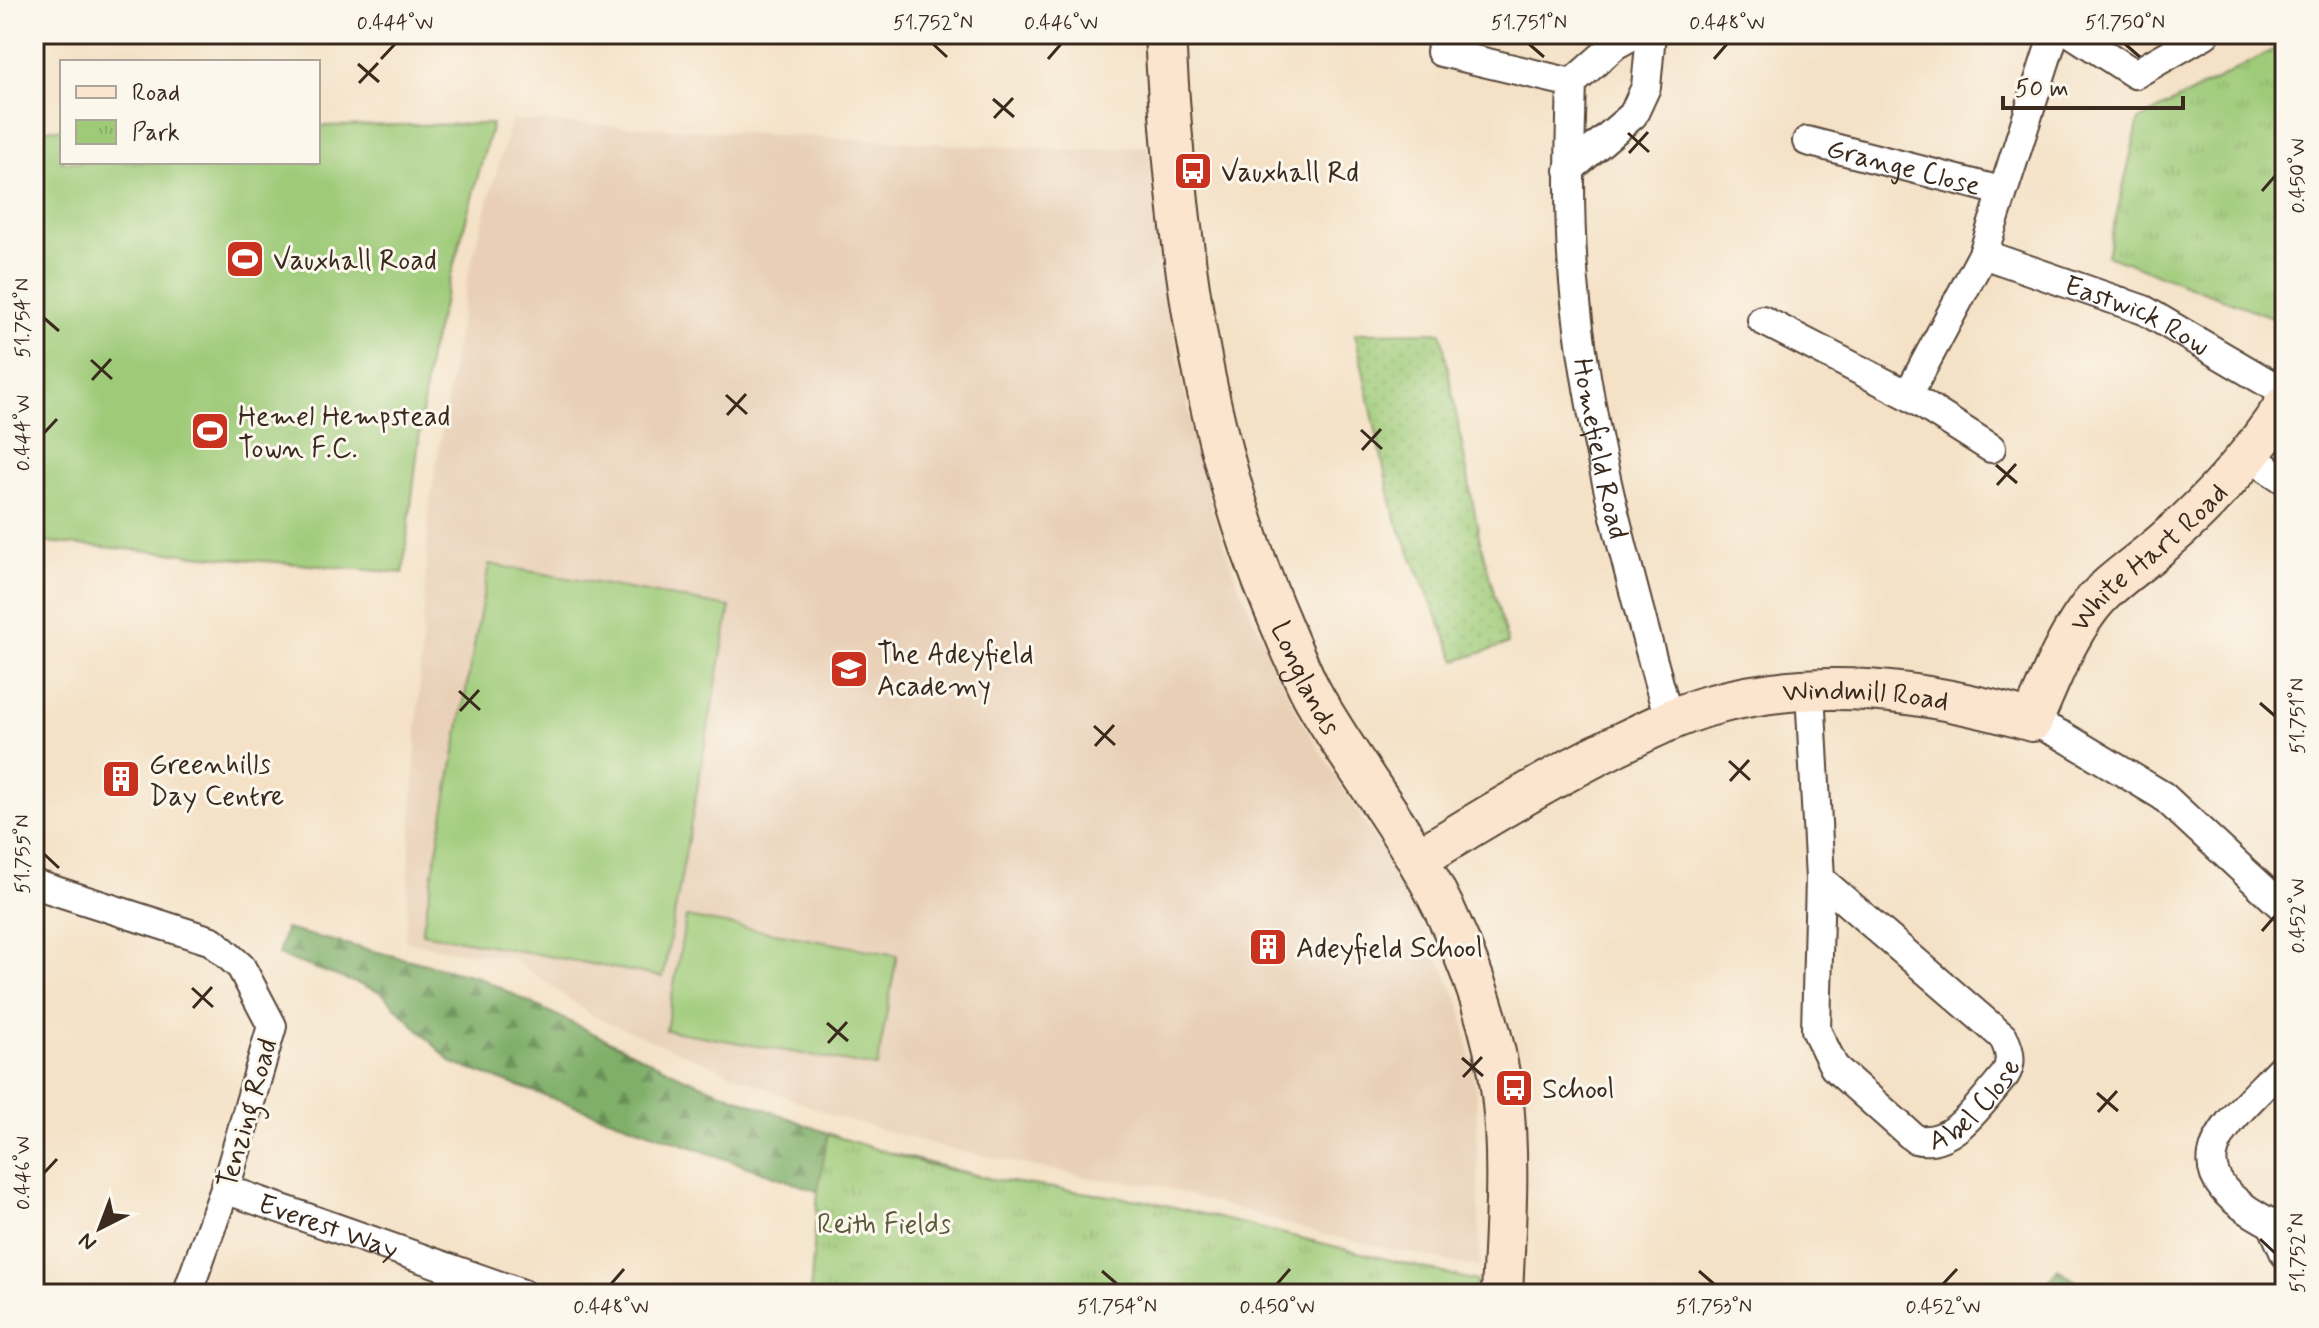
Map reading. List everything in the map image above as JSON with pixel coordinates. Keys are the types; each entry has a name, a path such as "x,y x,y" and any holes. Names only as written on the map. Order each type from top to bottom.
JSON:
{"street":[{"name":"Longlands","path":"1165,34 1183,247 1207,386 1249,543 1311,691 1418,859 1464,956 1487,1025 1502,1091 1506,1173 1502,1294"},
{"path":"1444,34 1441,52 1572,83 1615,45 1635,34"},
{"path":"1569,170 1633,115 1646,87 1651,34"},
{"path":"1908,395 1983,254 2054,34"},
{"path":"2073,34 2135,74 2205,34"},
{"name":"Homefield Road","path":"1572,83 1569,170 1574,282 1588,392 1632,582 1669,720"},
{"name":"Grange Close","path":"1807,141 2001,191"},
{"name":"Eastwick Row","path":"1983,254 2144,310 2285,393"},
{"path":"1762,320 1908,395 1991,448"},
{"name":"White Hart Road","path":"2032,721 2087,611 2120,575 2162,544 2224,488 2250,457 2285,405"},
{"path":"2250,457 2285,480"},
{"name":"Windmill Road","path":"1418,859 1534,786 1669,720 1709,706 1772,693 1845,688 1913,692 2032,721 2065,737 2163,796 2285,909"},
{"name":"Abel Close","path":"1810,691 1820,879 1816,1030 1823,1050 1834,1067 1915,1139 1939,1140 1954,1131 2005,1075 2009,1069 2009,1048 2003,1037 1820,879"},
{"name":"Tenzing Road","path":"34,884 212,941 241,967 272,1026 225,1189 187,1294"},
{"path":"2285,1064 2216,1139 2209,1162 2220,1187 2244,1209 2278,1222 2285,1254"},
{"name":"Everest Way","path":"225,1189 523,1294"}],"shaded area":[{"name":"The Adeyfield Academy","path":"511,120 1072,151 1147,146 1163,271 1188,408 1213,512 1238,584 1301,720 1408,892 1461,1007 1476,1092 1480,1268 1321,1234 1153,1184 1096,1179 949,1149 831,1115 593,1016 510,957 459,952 405,941 430,502 468,275"}],"green space":[{"path":"2285,44 2285,322 2107,255 2139,120"},
{"name":"Vauxhall Road","path":"492,124 429,356 403,573 34,541 34,129 60,129 60,164 320,164 320,126"},
{"path":"1441,332 1480,541 1508,644 1456,661 1394,515 1355,333"},
{"path":"489,564 730,607 663,977 422,933"},
{"path":"686,917 897,955 877,1067 666,1030"},
{"path":"285,929 478,977 685,1078 856,1144 995,1180 1153,1202 1476,1281 1475,1294 851,1203 452,1063 381,992 278,955"},
{"name":"Reith Fields","path":"828,1134 928,1165 995,1180 1153,1202 1476,1281 1475,1294 810,1294 818,1191"},
{"path":"2058,1268 2092,1294 2039,1294"}],"place":[{"name":"Vauxhall Rd","path":"1193,171"},
{"name":"Vauxhall Road","path":"245,259"},
{"name":"Hemel Hempstead Town F.C.","path":"210,431"},
{"name":"The Adeyfield Academy","path":"849,669"},
{"name":"Greenhills Day Centre","path":"121,779"},
{"name":"Adeyfield School","path":"1268,947"},
{"name":"School","path":"1514,1088"}]}
